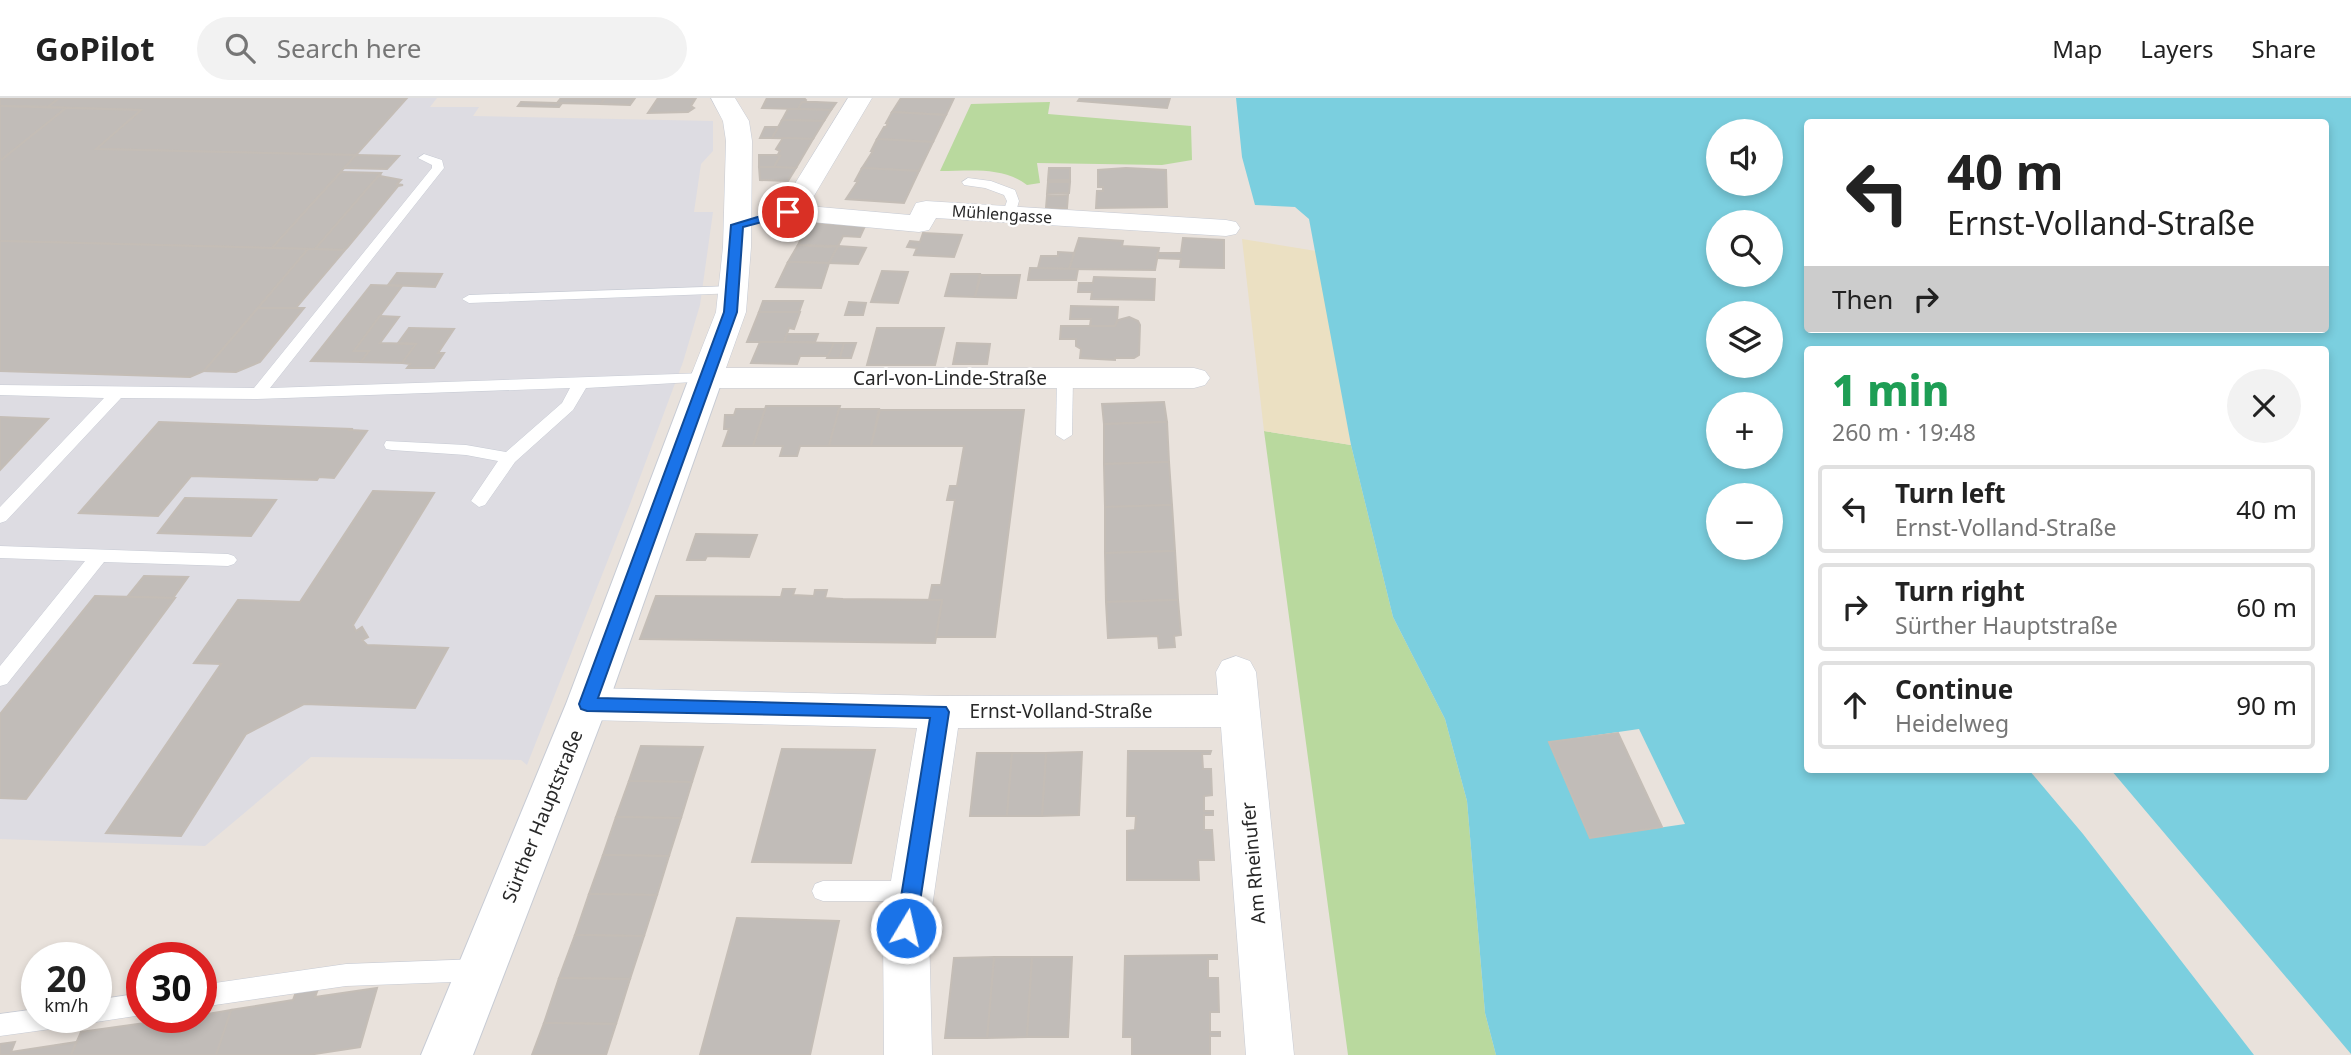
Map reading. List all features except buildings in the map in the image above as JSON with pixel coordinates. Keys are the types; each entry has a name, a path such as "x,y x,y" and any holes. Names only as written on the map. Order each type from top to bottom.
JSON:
{"street":[{"path":"706,378 731,312 737,225 739,141 736,121 723,98"},
{"path":"737,225 788,212 797,202 860,98"},
{"name":"Mühlengasse","path":"788,212 919,224 926,209 1226,228"},
{"name":"Carl-von-Linde-Straße","path":"706,378 1194,378"},
{"name":"Sürther Hauptstraße","path":"447,1055 587,704 706,378"},
{"name":"Ernst-Volland-Straße","path":"587,704 940,712 1238,691"},
{"name":"Am Rheinufer","path":"1238,691 1270,1055"},
{"path":"908,1055 906,928 940,712"}],"lane":[{"path":"257,394 438,168 438,163 424,158"},
{"path":"968,183 987,184 1010,193 1013,201 1009,215"},
{"path":"469,299 733,290"},
{"path":"0,390 115,395 257,394 706,378"},
{"path":"1064,435 1065,378"},
{"path":"479,501 509,458 568,406 581,383"},
{"path":"0,517 115,395"},
{"path":"392,445 466,450 509,458"},
{"path":"0,552 228,560"},
{"path":"0,679 100,555"},
{"path":"823,891 912,891"},
{"path":"217,994 346,975 479,970"},
{"path":"0,1025 21,1022"}],"shaded area":[{"path":"0,98 437,98 430,107 479,107 473,116 713,121 713,151 701,164 694,212 713,212 700,305 683,362 630,504 527,765 521,760 311,757 205,846 0,839"}],"green space":[{"path":"1050,102 1048,114 1191,126 1192,160 1162,165 1037,163 1040,183 1027,185 996,172 940,171 971,104"},
{"path":"1264,431 1351,445 1393,617 1445,719 1467,801 1485,1013 1496,1055 1348,1055"}],"sand":[{"path":"1242,239 1316,251 1351,445 1264,431"}],"water":[{"path":"1236,98 2351,98 2351,1054 2114,773 2329,773 2329,346 1804,346 1804,773 2032,773 2083,834 2254,1055 1496,1055 1485,1013 1467,801 1445,719 1393,617 1351,445 1309,219 1295,207 1255,205 1242,157"}],"pier":[{"path":"1639,729 1685,824 1590,838 1549,742"}],"route":[{"path":"788,212 737,225 731,312 587,704 940,712 906,928"}]}
